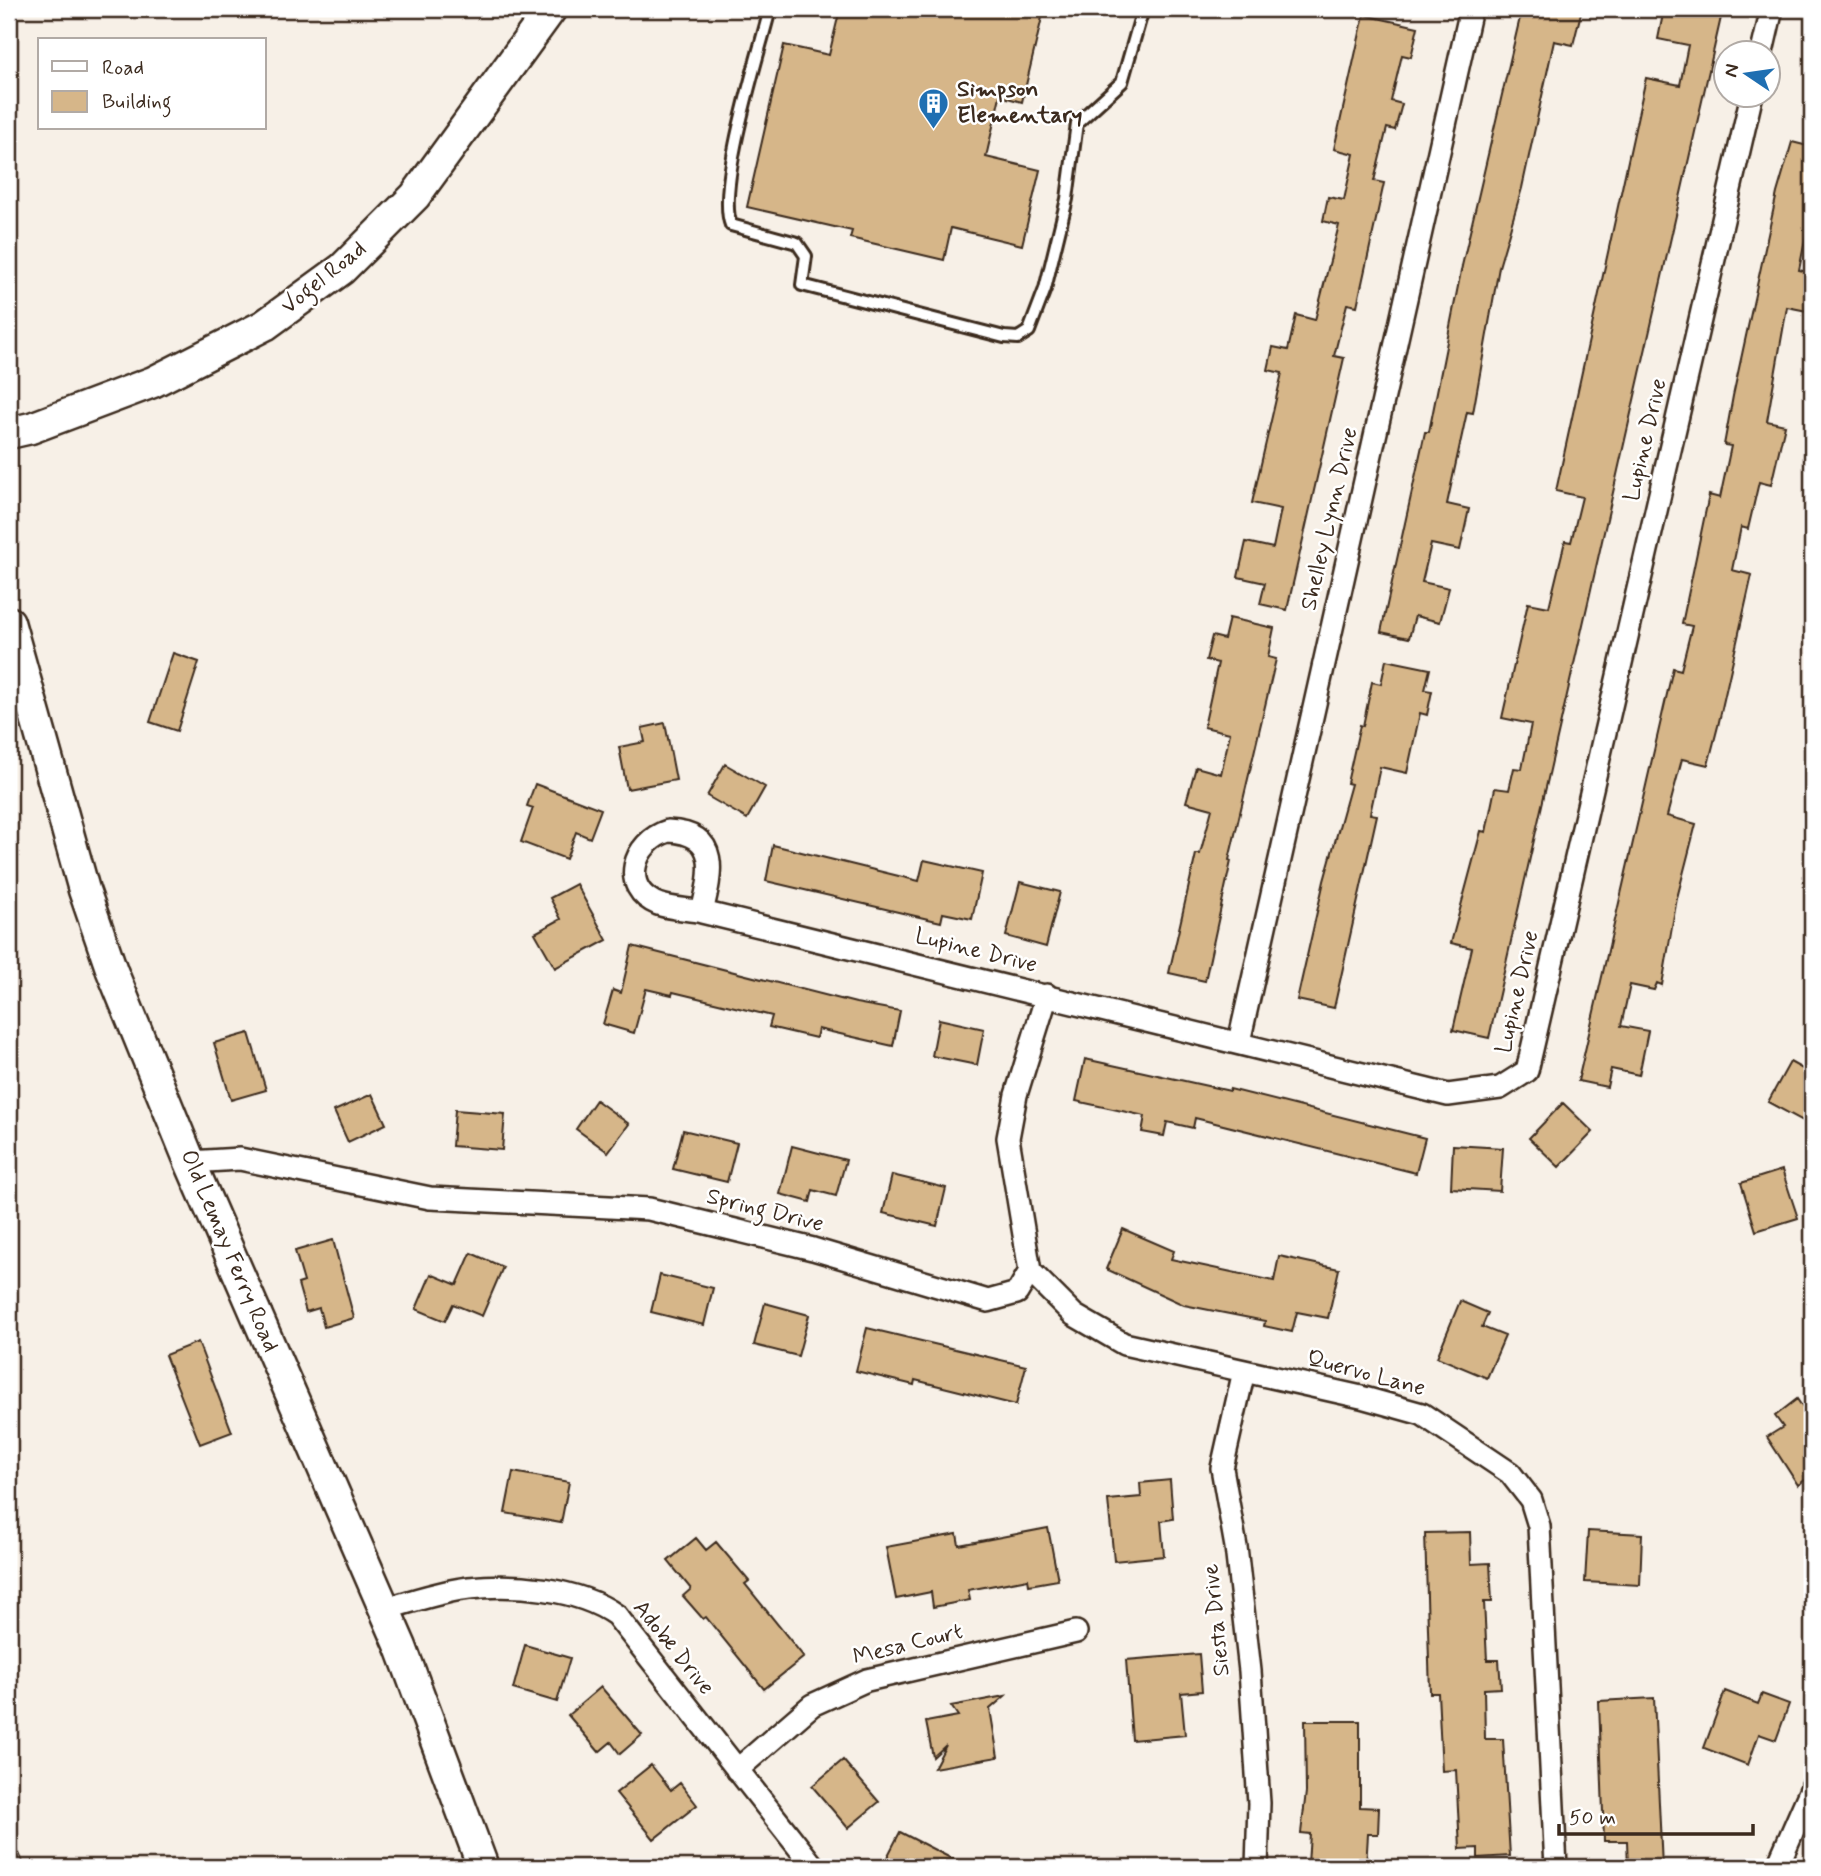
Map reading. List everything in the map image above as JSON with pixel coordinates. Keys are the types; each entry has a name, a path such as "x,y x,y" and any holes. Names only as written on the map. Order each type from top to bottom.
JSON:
{"main road":[{"name":"Vogel Road","path":"9,433 31,428 153,382 265,325 342,269 415,196 551,9"},
{"name":"Old Lemay Ferry Road","path":"9,622 84,890 112,971 190,1162 384,1609 483,1867"}],"street":[{"name":"Shelley Lynn Drive","path":"1239,1042 1471,9"},
{"path":"1765,38 1772,9"},
{"name":"Lupine Drive","path":"702,912 1448,1095 1500,1087 1527,1071 1749,108"},
{"path":"1030,1271 1008,1138 1016,1096 1047,995"},
{"name":"Spring Drive","path":"190,1162 240,1159 430,1198 649,1209 813,1250 988,1301 1017,1293 1030,1271"},
{"name":"Quervo Lane","path":"1030,1271 1074,1315 1124,1344 1422,1414 1510,1473 1531,1500 1539,1526 1556,1867"},
{"name":"Siesta Drive","path":"1244,1371 1222,1468 1236,1546 1250,1671 1259,1803 1257,1867"},
{"name":"Adobe Drive","path":"384,1609 468,1588 556,1590 596,1601 616,1615 814,1867"},
{"name":"Mesa Court","path":"737,1770 812,1705 858,1684 1076,1632"},
{"path":"1777,1867 1812,1787"},
{"path":"9,1860 12,1867"}],"lane":[{"path":"770,9 732,166 726,212 731,225 797,243 806,256 802,285 1004,337 1018,338 1029,331 1045,289 1068,199 1077,123 1122,82 1143,9"}],"building":[{"name":"Simpson Elementary","path":"840,9 1044,9 1022,102 1000,96 986,157 1040,170 1022,245 951,228 944,260 850,238 852,231 747,207 784,45 829,55"},
{"path":"1522,9 1582,9 1573,45 1554,41 1522,188 1499,267 1473,413 1467,412 1447,504 1469,509 1460,550 1431,544 1422,582 1449,588 1440,622 1415,616 1409,638 1381,632 1425,432 1429,432 1462,266"},
{"path":"1664,9 1701,9 1722,13 1716,38 1713,38 1713,53 1489,1038 1453,1030 1472,948 1451,943 1481,831 1486,832 1495,788 1509,790 1514,768 1522,769 1531,724 1502,718 1528,603 1549,607 1565,541 1571,542 1582,497 1556,491 1646,78 1680,85 1688,45 1658,39"},
{"path":"1364,15 1418,27 1411,57 1402,55 1391,101 1402,104 1395,130 1387,128 1374,181 1384,183 1357,306 1347,304 1334,356 1344,358 1287,610 1260,604 1265,583 1238,577 1246,542 1273,548 1281,509 1252,503 1282,373 1268,370 1273,347 1288,350 1296,315 1315,320 1339,225 1323,221 1328,197 1344,200 1354,154 1334,149"},
{"path":"1792,142 1812,147 1812,206 1799,270 1812,273 1812,312 1787,307 1767,421 1785,425 1771,485 1759,482 1748,529 1741,527 1732,570 1752,575 1718,726 1708,765 1682,759 1667,816 1696,824 1677,898 1662,985 1657,983 1654,990 1630,985 1621,1026 1648,1031 1639,1075 1611,1069 1607,1087 1578,1081 1673,668 1681,670 1692,626 1682,624 1709,495 1720,498 1731,446 1724,445 1733,396 1777,193"},
{"path":"1229,618 1274,628 1268,657 1276,659 1229,860 1231,861 1205,981 1169,973 1196,854 1200,854 1212,809 1186,802 1196,767 1221,774 1230,733 1204,727 1218,663 1206,660 1212,636 1224,639"},
{"path":"173,653 199,662 177,731 150,722"},
{"path":"1386,660 1430,669 1425,690 1432,691 1427,715 1420,713 1407,773 1380,767 1370,814 1377,815 1334,1008 1297,1000 1324,881 1351,784 1347,783 1360,725 1363,726 1372,682 1381,684"},
{"path":"665,723 676,780 627,789 619,747 645,742 642,728"},
{"path":"725,764 765,787 747,819 707,796"},
{"path":"535,784 601,809 590,838 576,832 566,859 521,842 533,808 527,806"},
{"path":"773,845 919,881 924,860 982,873 972,919 943,913 941,922 766,881"},
{"path":"1020,882 1060,892 1046,947 1006,936"},
{"path":"576,884 607,940 555,968 535,933 561,919 550,898"},
{"path":"632,946 856,1003 900,1011 893,1046 818,1029 816,1038 769,1027 772,1016 673,992 672,995 646,989 634,1033 603,1024 613,990 621,993"},
{"path":"939,1019 984,1029 977,1065 932,1056"},
{"path":"249,1033 266,1090 231,1100 214,1043"},
{"path":"1085,1059 1230,1089 1425,1138 1416,1173 1195,1118 1193,1128 1167,1122 1164,1136 1142,1132 1145,1116 1076,1101"},
{"path":"1790,1062 1812,1074 1812,1105 1803,1121 1768,1102"},
{"path":"372,1094 386,1124 348,1142 334,1111"},
{"path":"596,1100 629,1124 608,1152 576,1129"},
{"path":"1563,1103 1593,1132 1559,1167 1529,1138"},
{"path":"455,1110 505,1114 502,1150 452,1146"},
{"path":"683,1130 737,1143 727,1182 673,1169"},
{"path":"1453,1145 1503,1148 1500,1191 1451,1188"},
{"path":"792,1146 846,1160 836,1196 813,1190 810,1202 780,1194"},
{"path":"1782,1170 1798,1218 1756,1231 1741,1183"},
{"path":"892,1175 946,1188 937,1226 883,1213"},
{"path":"1123,1229 1174,1251 1171,1259 1274,1281 1279,1256 1339,1269 1328,1318 1297,1312 1292,1332 1264,1326 1265,1321 1184,1305 1106,1269"},
{"path":"333,1240 354,1318 324,1327 319,1308 306,1312 298,1284 304,1282 295,1251"},
{"path":"471,1253 503,1267 482,1316 453,1304 445,1321 416,1309 431,1274 457,1285"},
{"path":"660,1275 713,1288 704,1325 651,1312"},
{"path":"1460,1301 1488,1313 1482,1327 1505,1336 1487,1378 1437,1357"},
{"path":"765,1303 809,1315 798,1356 754,1345"},
{"path":"867,1328 1026,1366 1016,1405 915,1380 914,1385 856,1371"},
{"path":"198,1342 232,1432 200,1444 165,1355"},
{"path":"1797,1399 1812,1421 1812,1475 1798,1485 1767,1437 1783,1427 1775,1416"},
{"path":"513,1472 569,1482 561,1523 505,1513"},
{"path":"1170,1480 1173,1519 1161,1521 1164,1556 1114,1561 1108,1500 1141,1497 1140,1483"},
{"path":"1048,1528 1058,1580 1029,1585 1028,1579 968,1590 970,1600 933,1607 931,1592 896,1599 886,1547 957,1534 959,1545"},
{"path":"1588,1531 1642,1534 1640,1585 1585,1582"},
{"path":"1470,1532 1471,1564 1490,1563 1492,1602 1484,1602 1487,1660 1499,1660 1501,1688 1484,1689 1485,1739 1503,1739 1510,1856 1478,1858 1478,1848 1460,1849 1456,1770 1442,1771 1438,1693 1430,1693 1425,1533"},
{"path":"696,1538 706,1550 716,1542 749,1581 745,1584 804,1657 764,1689 706,1617 703,1619 683,1596 691,1589 668,1561"},
{"path":"525,1645 570,1658 557,1702 513,1689"},
{"path":"1199,1654 1202,1691 1181,1693 1185,1735 1132,1740 1126,1660"},
{"path":"601,1687 642,1735 620,1754 611,1742 599,1752 568,1715"},
{"path":"1725,1691 1758,1704 1762,1694 1789,1704 1776,1740 1759,1734 1748,1765 1704,1748"},
{"path":"1005,1696 990,1709 998,1757 934,1768 946,1745 933,1757 926,1722 958,1716 951,1706"},
{"path":"1654,1698 1662,1867 1628,1867 1627,1841 1604,1841 1599,1701"},
{"path":"1305,1721 1360,1721 1360,1807 1379,1808 1378,1834 1368,1834 1366,1867 1308,1864 1310,1834 1301,1833 1306,1792"},
{"path":"843,1760 879,1802 848,1828 812,1786"},
{"path":"651,1765 671,1790 680,1783 697,1805 654,1839 616,1793"},
{"path":"900,1832 968,1867 882,1867"}],"place":[{"name":"Simpson Elementary","path":"934,130"}]}
